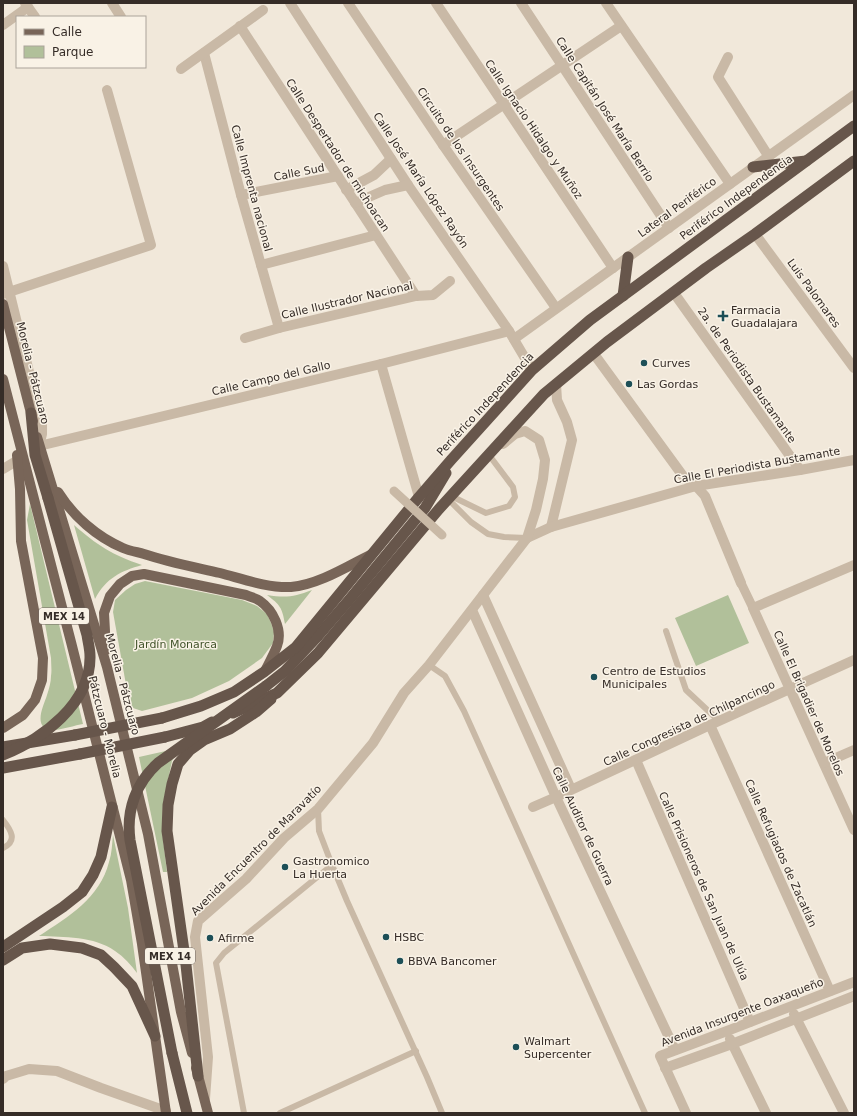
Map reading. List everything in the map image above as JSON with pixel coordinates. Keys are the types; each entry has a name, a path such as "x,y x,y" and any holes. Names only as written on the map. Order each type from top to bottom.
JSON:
{"highway":[{"name":"Periférico Independencia","path":"3,747 162,718 200,706 234,692 264,672 296,647 419,497 532,370 590,320 854,126"},
{"path":"753,167 806,161"},
{"path":"198,1076 186,965 167,831 168,805 178,764 190,750 204,740 230,729 256,712 318,653 450,498 544,394 607,342 854,161"},
{"path":"623,296 628,257"},
{"path":"3,755 23,746 40,735 68,711 82,690 90,665 87,635 35,455 31,413"},
{"path":"187,1113 172,1053 130,840 129,822 131,805 139,786 154,767 285,671 318,636 425,508 444,477 451,460"},
{"path":"3,768 165,737 203,726 277,693"},
{"path":"3,946 63,907 82,892 93,875 101,857 112,807"},
{"path":"3,960 22,948 50,944 82,948 101,955 132,986 155,1036"}],"main road":[{"name":"Morelia - Pátzcuaro","path":"3,304 39,446 107,668 148,834 181,1012 198,1076"},
{"name":"Pátzcuaro - Morelia","path":"3,379 131,880 142,944 166,1112"},
{"path":"3,728 23,715 36,700 42,680 43,658 21,541 20,488 15,426"},
{"path":"50,479 64,502 82,521 99,535 123,548 157,559 270,585 292,587 314,582 339,572 372,554"},
{"path":"107,668 104,613 110,596 120,584 132,576 144,574 246,595 260,601 271,611 279,632 278,645 264,672"},
{"name":"MEX 14","path":"198,1076 208,1113"}],"street":[{"name":"Calle José María López Rayón","path":"290,3 408,185 511,335 532,370"},
{"name":"Circuito de los Insurgentes","path":"348,3 443,146 556,308"},
{"name":"Calle Ignacio Hidalgo y Muñoz","path":"436,3 613,268"},
{"name":"Calle Capitán José María Berrio","path":"521,3 669,228"},
{"path":"606,3 730,184"},
{"path":"115,4 121,16"},
{"path":"3,25 27,5 34,16"},
{"path":"181,69 263,10"},
{"name":"Calle Despertador de michoacan","path":"240,26 416,296"},
{"path":"443,146 621,26"},
{"name":"Calle Imprenta nacional","path":"204,53 241,194 279,328"},
{"path":"728,57 718,78 769,157"},
{"path":"6,293 151,245 107,90"},
{"name":"Lateral Periférico","path":"511,335 556,308 854,95"},
{"path":"346,190 374,175 391,158"},
{"path":"374,175 385,190"},
{"name":"Calle Sud","path":"241,194 338,176"},
{"path":"355,203 385,190 408,185"},
{"name":"Luis Palomares","path":"756,234 853,364"},
{"path":"261,264 376,235"},
{"path":"3,266 6,293 42,425 42,434 39,446"},
{"name":"Calle Ilustrador Nacional","path":"245,338 279,328 416,296 433,295 450,281"},
{"name":"2a. de Periodista Bustamante","path":"674,293 800,470"},
{"name":"Calle Campo del Gallo","path":"39,446 381,364 511,335"},
{"path":"594,354 683,476 696,486 705,496 753,608 854,565"},
{"path":"381,364 419,497"},
{"path":"551,527 572,440 567,422 557,400 556,384"},
{"path":"489,455 515,434 525,432 540,440 545,460 543,479 536,510 527,538"},
{"path":"3,469 18,460"},
{"name":"Calle El Periodista Bustamante","path":"527,538 551,527 696,486 854,460"},
{"path":"394,491 442,535"},
{"name":"Avenida Encuentro de Maravatío","path":"205,1102 208,1057 195,936 198,921 246,879 284,838 318,809 373,743 404,693 429,665 527,538"},
{"name":"Calle Auditor de Guerra","path":"483,595 571,789"},
{"name":"Calle El Brigadier de Morelos","path":"753,608 854,830"},
{"name":"Calle Auditor de Guerra","path":"472,610 556,797 675,1050"},
{"name":"Calle Congresista de Chilpancingo","path":"533,806 556,797 714,723 854,660"},
{"name":"Calle Refugiados de Zacatlán","path":"714,723 830,991"},
{"path":"824,763 854,750"},
{"name":"Calle Prisioneros de San Juan de Ulúa","path":"636,760 750,1022"},
{"name":"Avenida Insurgente Oaxaqueño","path":"665,1068 660,1056 854,982"},
{"path":"686,1113 665,1068 732,1044 854,996"},
{"path":"790,1007 844,1113"},
{"path":"727,1031 766,1113"},
{"path":"3,1079 6,1076 29,1069 57,1071 166,1112"}],"lane":[{"path":"450,498 486,513 509,506 515,496 513,487 489,455"},
{"path":"450,498 467,519 488,534 504,537 527,538"},
{"path":"666,631 686,690 714,723"},
{"path":"429,665 444,676 464,711 645,1113"},
{"path":"318,809 319,831 332,865 416,1051 442,1113"},
{"path":"3,820 11,832 12,839 9,845 3,848"},
{"path":"244,1113 216,963 224,953 332,865"},
{"path":"280,1113 416,1051"}],"green space":[{"path":"30,504 83,724 55,730 49,730 44,727 41,719 42,709 50,683 51,658 27,520"},
{"path":"74,525 105,549 142,565 115,576 104,586 95,599"},
{"name":"Jardín Monarca","path":"145,581 242,600 257,606 267,614 271,623 274,632 273,643 262,658 229,681 192,698 142,711 130,707 113,612 115,600 135,584"},
{"path":"312,590 285,624 280,607 267,595 290,596"},
{"path":"728,595 749,643 696,666 675,618"},
{"path":"179,748 172,761 163,804 162,831 167,872 163,872 139,757"},
{"path":"113,835 128,908 137,973 118,953 98,942 78,938 39,936 72,914 91,896 105,875 110,859"}],"place":[{"name":"Farmacia Guadalajara","path":"723,316"},
{"name":"Curves","path":"644,363"},
{"name":"Las Gordas","path":"629,384"},
{"name":"Centro de Estudios Municipales","path":"594,677"},
{"name":"Gastronomico La Huerta","path":"285,867"},
{"name":"HSBC","path":"386,937"},
{"name":"Afirme","path":"210,938"},
{"name":"BBVA Bancomer","path":"400,961"},
{"name":"Walmart Supercenter","path":"516,1047"}]}
